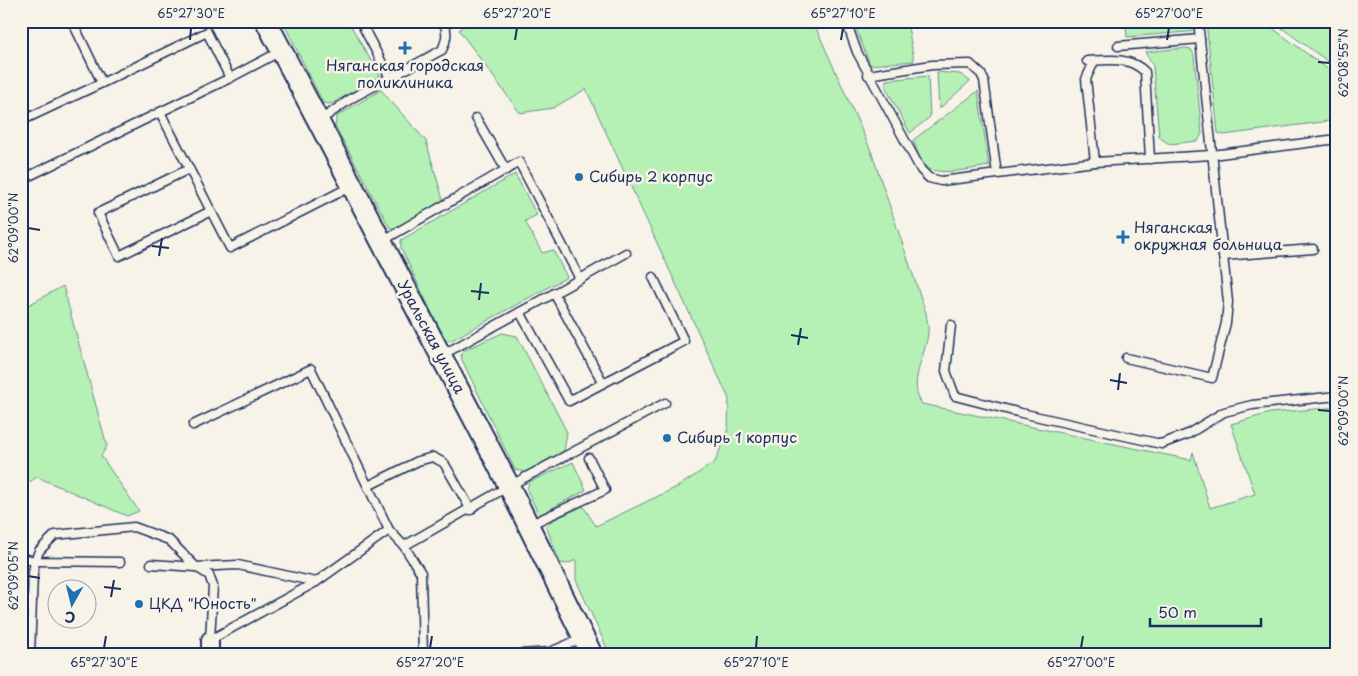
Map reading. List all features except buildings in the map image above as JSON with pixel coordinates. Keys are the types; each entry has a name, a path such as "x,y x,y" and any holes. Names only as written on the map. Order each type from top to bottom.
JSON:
{"street":[{"name":"Уральская улица","path":"268,22 509,486 588,646"}],"lane":[{"path":"72,21 102,83"},
{"path":"360,21 390,78"},
{"path":"318,121 352,98 442,50 447,39 443,21"},
{"path":"846,21 857,52 868,75 921,170 929,178 941,181 1095,162 1212,155 1337,139"},
{"path":"1126,358 1212,378 1226,324 1228,302 1198,21"},
{"path":"21,121 207,32 230,78"},
{"path":"1118,46 1200,39"},
{"path":"21,180 282,51"},
{"path":"1095,162 1086,79 1093,64 1087,61 1126,60 1139,66 1145,72 1150,159"},
{"path":"868,75 932,65 970,64 981,74 984,80 997,174"},
{"path":"160,112 230,248 352,186"},
{"path":"476,118 506,170"},
{"path":"381,242 519,162 580,279"},
{"path":"189,169 98,213 119,256 211,211"},
{"path":"1223,256 1313,249"},
{"path":"440,356 626,253"},
{"path":"520,312 569,401 684,341 654,277"},
{"path":"554,294 603,383"},
{"path":"951,325 946,371 955,396 1021,414 1160,444 1188,434 1224,412 1252,405 1337,396"},
{"path":"193,425 312,369 389,530 404,546 421,573 423,655"},
{"path":"404,546 471,510 509,486 665,403"},
{"path":"368,486 418,461 433,457 444,463 471,510"},
{"path":"529,525 605,490 589,458"},
{"path":"30,655 35,560 39,551 55,535 134,527 169,540 196,567 209,575 213,586 210,647"},
{"path":"210,647 316,582 389,530"},
{"path":"21,558 120,562"},
{"path":"151,564 196,567 238,564 316,582"},
{"path":"506,655 550,652 588,646"}],"green space":[{"path":"292,21 348,21 380,76 331,104 323,103 285,26"},
{"path":"469,21 813,21 871,151 926,313 928,326 927,342 916,387 922,404 1191,460 1193,452 1210,508 1255,494 1231,424 1270,413 1337,407 1337,655 610,655 576,580 576,560 567,564 560,563 546,526 551,521 583,506 596,526 679,486 715,462 728,430 729,399 586,89 553,108 520,113 459,30"},
{"path":"853,21 907,21 914,61 870,65"},
{"path":"1171,21 1197,21 1199,31 1127,37 1126,27"},
{"path":"1206,21 1263,21 1337,76 1337,120 1224,135 1218,133"},
{"path":"1272,21 1337,21 1337,68"},
{"path":"1191,49 1194,55 1202,134 1198,141 1169,144 1159,137 1153,66 1145,52"},
{"path":"937,72 960,74 970,81 939,109"},
{"path":"928,76 930,117 910,133 886,88 886,80"},
{"path":"381,90 426,141 443,200 398,228 390,228 335,126 337,116"},
{"path":"978,91 989,166 945,172 929,169 922,162 913,140"},
{"path":"515,174 537,215 525,221 542,253 553,250 567,277 450,341 443,337 401,248 401,240"},
{"path":"63,286 107,446 101,456 139,511 127,516 37,477 21,488 21,309"},
{"path":"502,333 517,336 567,432 564,451 525,472 515,470 462,360 461,354 465,350"},
{"path":"573,462 586,490 539,515 527,490 529,482"}],"place":[{"name":"Няганская городская поликлиника","path":"405,48"},
{"name":"Сибирь 2 корпус","path":"579,177"},
{"name":"Няганская окружная больница","path":"1123,237"},
{"name":"Сибирь 1 корпус","path":"667,438"},
{"name":"ЦКД \"Юность\"","path":"139,604"}]}
